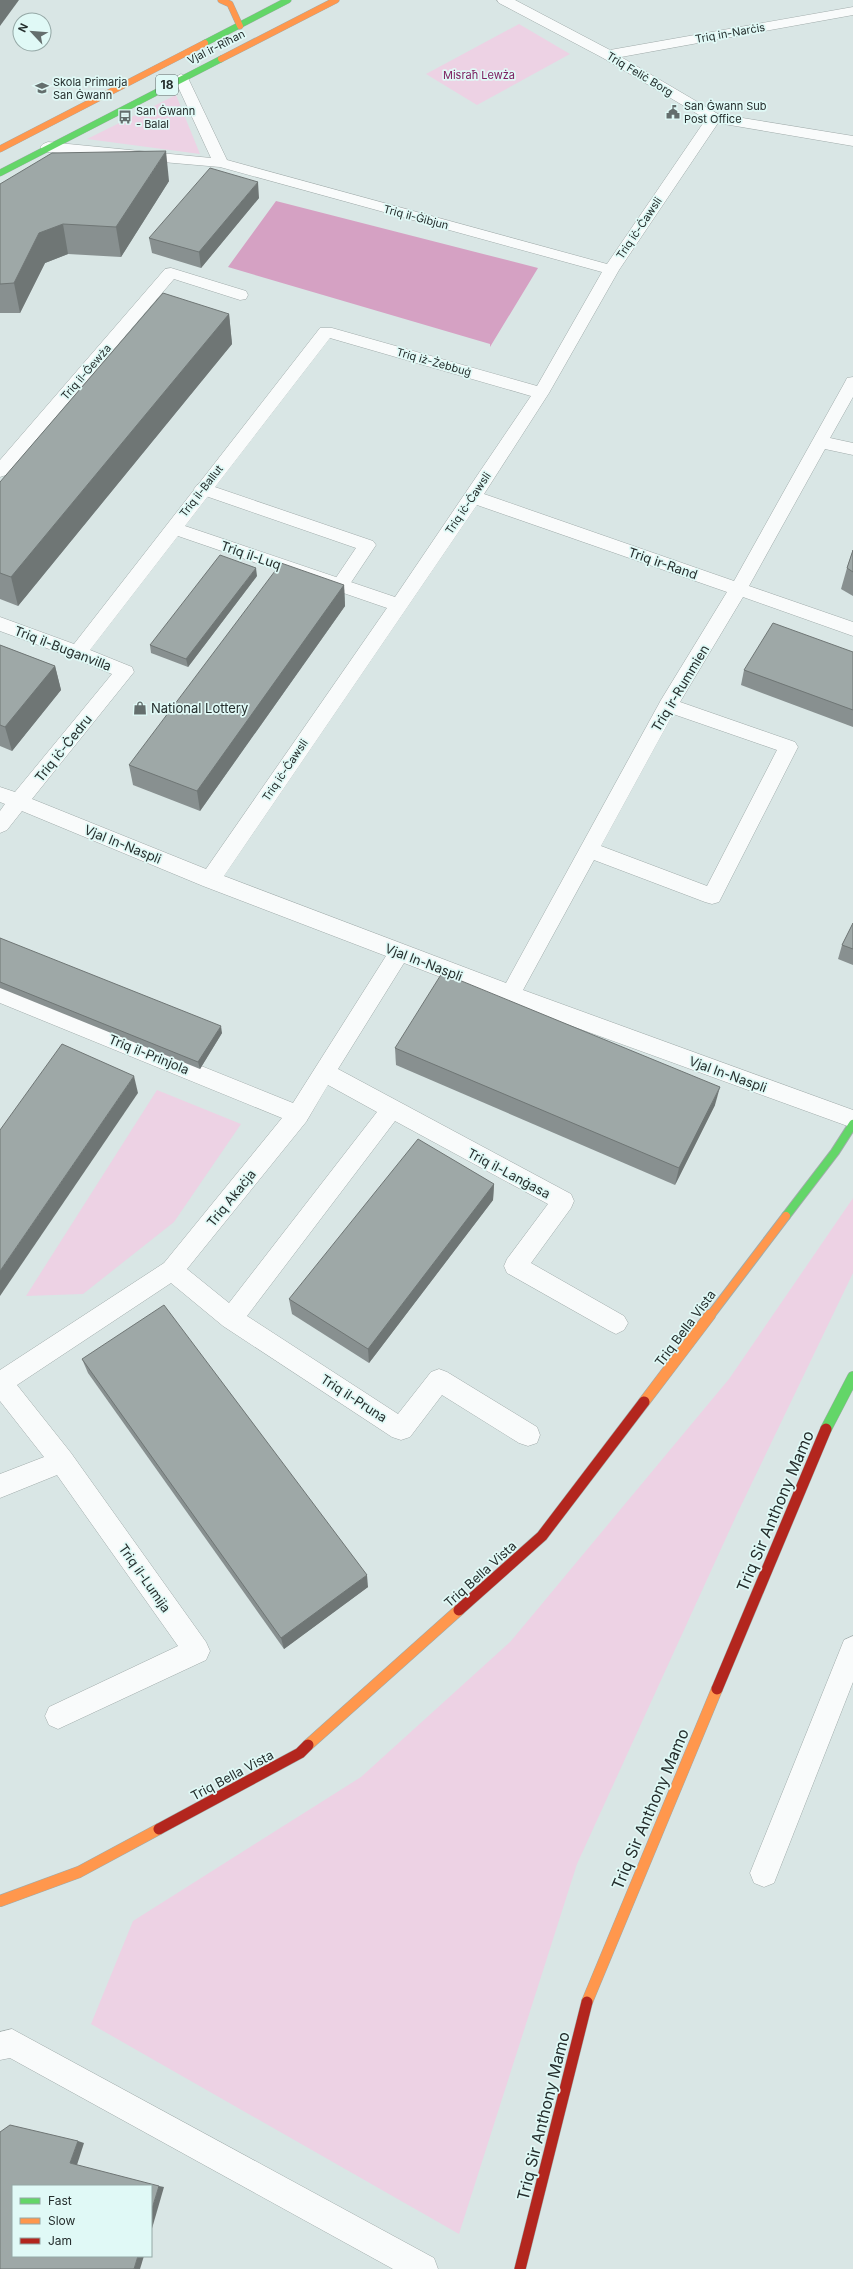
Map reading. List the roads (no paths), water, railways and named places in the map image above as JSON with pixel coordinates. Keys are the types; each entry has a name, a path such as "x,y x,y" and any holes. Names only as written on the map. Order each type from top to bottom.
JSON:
{"main road":[{"path":"221,0 230,4 240,26"},
{"name":"Vjal ir-Riħan","path":"0,149 288,0"},
{"name":"Vjal ir-Riħan","path":"0,173 181,78 336,0"},
{"name":"Triq Bella Vista","path":"0,1902 79,1872 300,1753 542,1536 835,1152 853,1124"},
{"name":"Triq Sir Anthony Mamo","path":"520,2269 587,2001 825,1431 853,1377"}],"street":[{"name":"Triq Feliċ Borg","path":"504,0 608,55 714,118 853,140"},
{"name":"Triq in-Narċis","path":"608,55 853,11"},
{"path":"181,78 221,164"},
{"name":"Triq iċ-Ċawsli","path":"210,880 398,604 473,497 541,393 611,270 714,118"},
{"name":"Triq il-Ġibjun","path":"48,147 221,164 611,270"},
{"name":"Triq il-Ġewża","path":"0,471 171,273 240,294"},
{"name":"Triq iż-Żebbuġ","path":"326,332 541,393"},
{"name":"Triq il-Ballut","path":"78,652 326,332"},
{"name":"Triq ir-Rummien","path":"510,995 668,705 738,590 853,382"},
{"path":"820,442 853,450"},
{"path":"203,489 367,545 340,585"},
{"name":"Triq ir-Rand","path":"473,497 853,629"},
{"name":"Triq il-Luq","path":"173,528 398,604"},
{"name":"Triq il-Buganvilla","path":"0,624 78,652 125,672"},
{"name":"Triq iċ-Ċedru","path":"0,824 9,798 125,672"},
{"path":"589,850 712,896 788,747 668,705"},
{"name":"Vjal In-Naspli","path":"9,798 210,880 510,995 853,1118"},
{"name":"Triq Akaċja","path":"0,1383 172,1270 298,1115 400,952"},
{"name":"Triq il-Prinjola","path":"0,994 298,1115"},
{"name":"Triq il-Lanġasa","path":"325,1073 391,1110 563,1201 515,1266 616,1323"},
{"path":"230,1319 391,1110"},
{"name":"Triq il-Pruna","path":"172,1270 230,1319 401,1429 439,1380 528,1435"},
{"name":"Triq il-Lumija","path":"0,1383 62,1461 196,1651 58,1716"},
{"path":"0,1486 62,1461"},
{"path":"764,1873 853,1649"},
{"path":"0,2046 12,2043 423,2269"}],"place":[{"name":"Skola Primarja San Ġwann","path":"42,88"},
{"name":"San Ġwann Sub Post Office","path":"673,112"},
{"name":"San Ġwann - Balal","path":"125,117"},
{"name":"National Lottery","path":"140,708"}],"park label":[{"name":"Misraħ Lewża","path":"479,75"}]}
